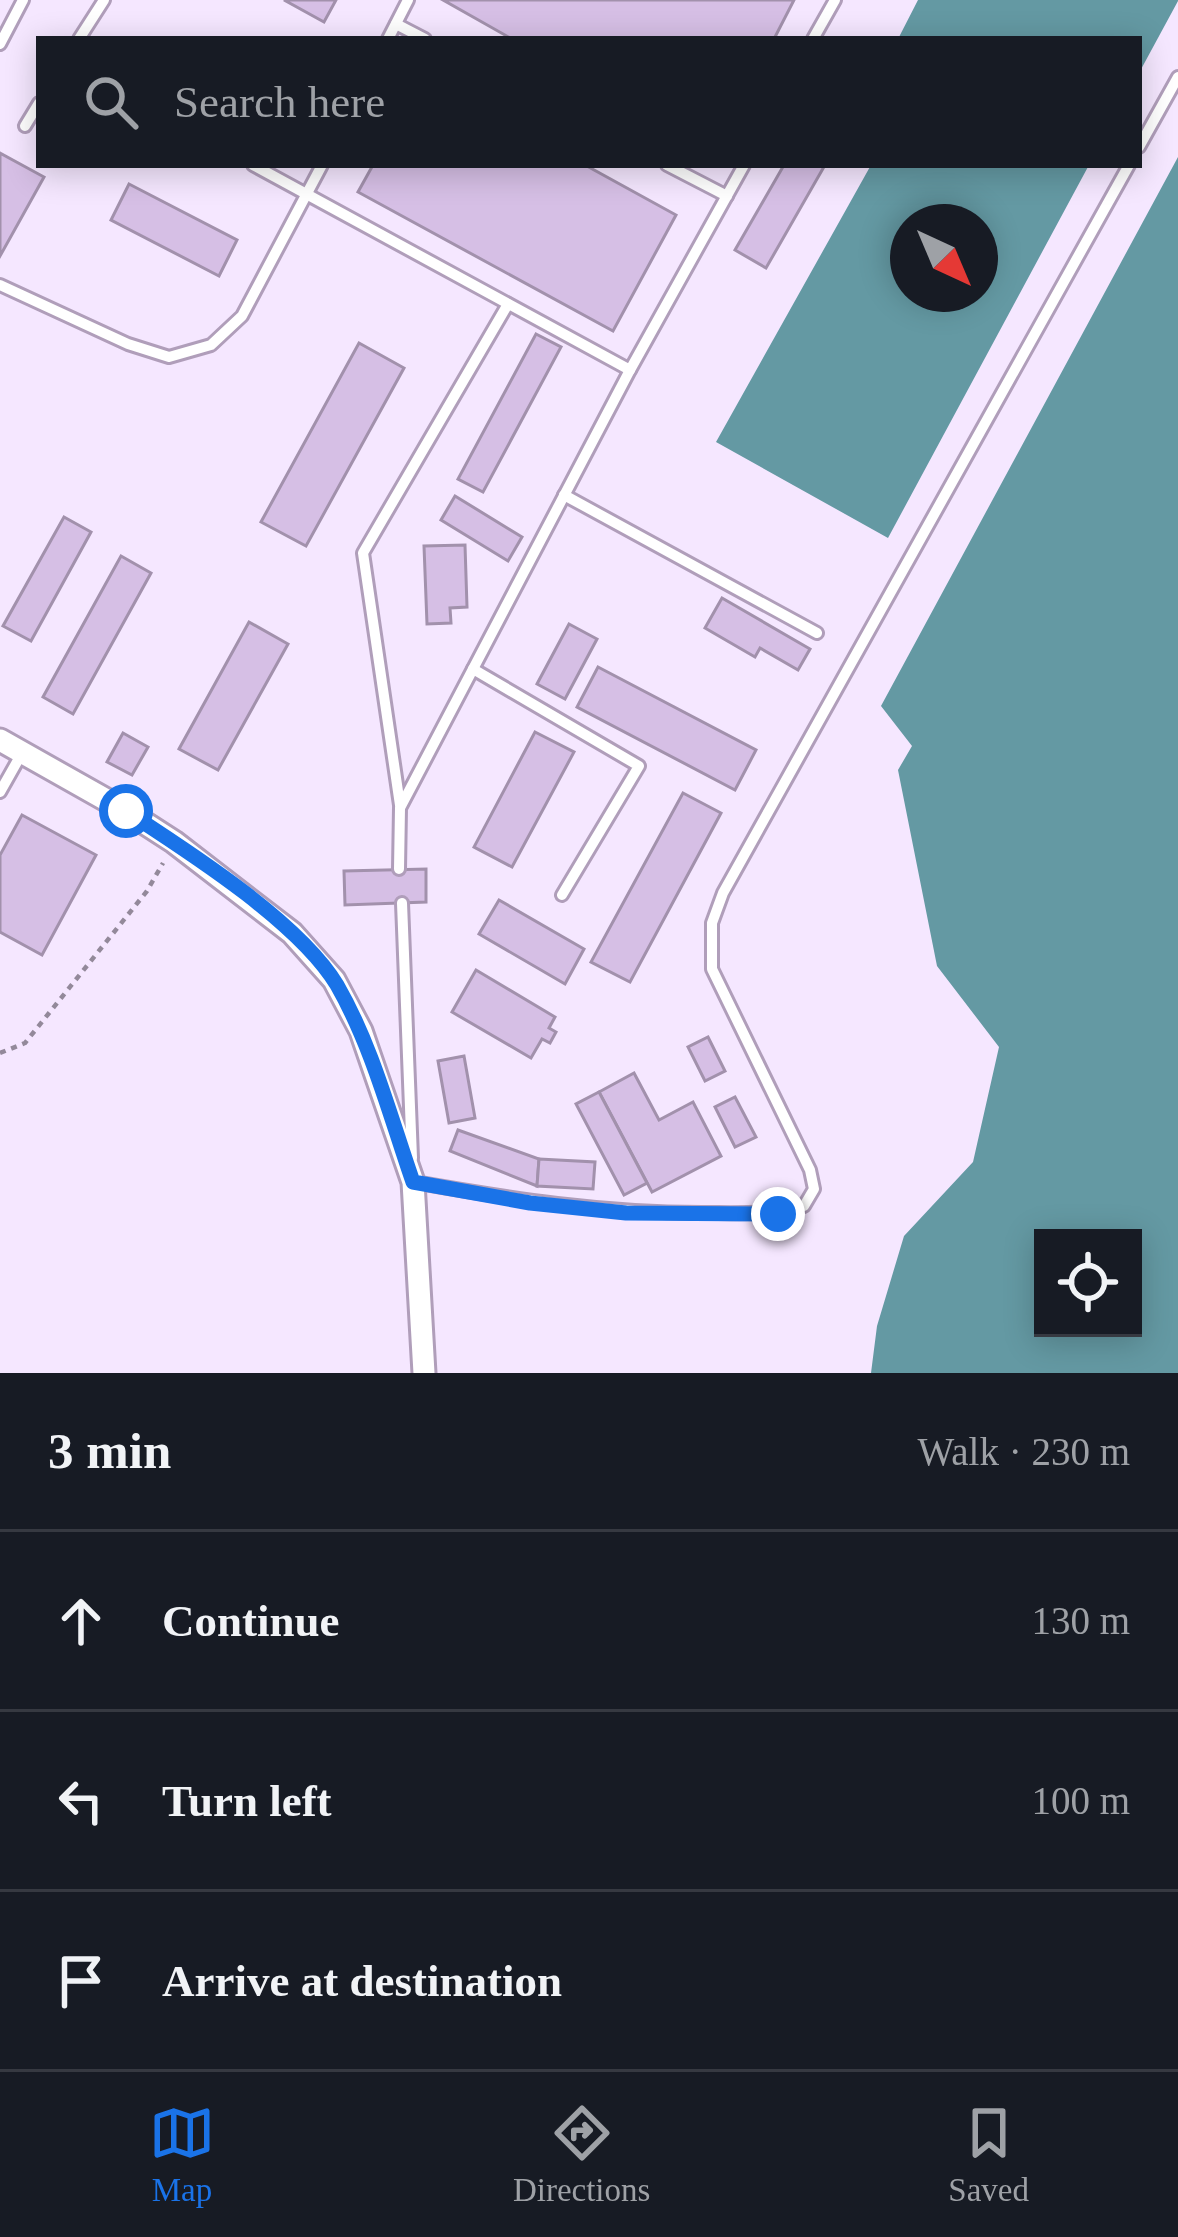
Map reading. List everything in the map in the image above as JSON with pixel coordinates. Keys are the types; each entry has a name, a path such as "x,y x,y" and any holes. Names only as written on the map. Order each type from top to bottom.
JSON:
{"street":[{"path":"0,740 174,842 292,934 334,980 361,1031 413,1182 424,1373"}],"lane":[{"path":"0,44 23,0"},
{"path":"81,36 104,0"},
{"path":"390,36 408,0"},
{"path":"815,36 835,0"},
{"path":"396,24 419,36"},
{"path":"1142,143 1178,77"},
{"path":"25,126 36,108"},
{"path":"258,168 630,370"},
{"path":"0,285 128,344 169,357 211,345 242,316 320,168"},
{"path":"674,168 727,196"},
{"path":"400,808 741,168"},
{"path":"402,903 413,1182 530,1203 626,1213 778,1214 804,1206 814,1189 810,1170 712,969 712,923 724,893 1127,168"},
{"path":"399,869 400,808 363,554 508,304"},
{"path":"564,495 817,633"},
{"path":"473,669 639,766 562,896"},
{"path":"0,792 22,753"}],"path":[{"path":"0,1053 25,1043 147,891 174,842"}],"shaded area":[{"path":"918,0 1178,0 1142,67 1142,36 900,36"},
{"path":"1178,157 1178,1373 871,1373 877,1326 904,1236 973,1162 999,1047 937,966 898,770 912,746 881,706"},
{"path":"869,168 1087,168 888,538 716,442"}],"pier":[{"path":"1178,151 911,644 886,682 1173,154"}],"building":[{"path":"284,0 336,0 324,22"},
{"path":"443,0 794,0 776,36 507,36"},
{"path":"0,153 44,177 0,256"},
{"path":"371,168 590,168 676,215 613,331 358,192"},
{"path":"782,168 823,168 766,268 735,250"},
{"path":"129,184 237,240 219,276 111,220"},
{"path":"536,334 561,347 483,492 458,479"},
{"path":"359,343 404,368 306,546 261,522"},
{"path":"455,496 522,537 508,561 441,520"},
{"path":"64,517 91,532 31,641 3,626"},
{"path":"465,545 467,607 450,608 451,623 427,624 424,546"},
{"path":"121,556 151,573 73,714 43,697"},
{"path":"722,598 810,649 798,670 760,648 755,657 705,628"},
{"path":"249,622 288,644 218,770 179,749"},
{"path":"569,624 597,639 565,699 537,684"},
{"path":"598,667 756,750 735,790 577,707"},
{"path":"535,732 574,752 512,867 474,847"},
{"path":"123,733 148,747 132,775 107,762"},
{"path":"683,793 721,813 630,982 591,962"},
{"path":"22,815 96,855 42,955 0,932 0,855"},
{"path":"426,869 426,902 345,905 344,871"},
{"path":"499,900 584,949 565,984 479,934"},
{"path":"476,970 555,1017 549,1028 556,1032 550,1043 542,1039 531,1058 452,1012"},
{"path":"708,1037 725,1071 705,1081 688,1047"},
{"path":"464,1056 475,1118 449,1123 438,1061"},
{"path":"634,1073 659,1120 693,1102 721,1156 652,1192 599,1092"},
{"path":"599,1092 647,1183 624,1195 576,1104"},
{"path":"735,1097 756,1137 735,1147 715,1107"},
{"path":"458,1130 539,1159 537,1186 450,1151"},
{"path":"539,1159 595,1162 593,1189 537,1186"}],"route":[{"path":"126,811 174,842 292,934 334,980 361,1031 413,1182 530,1203 626,1213 778,1214"}]}
